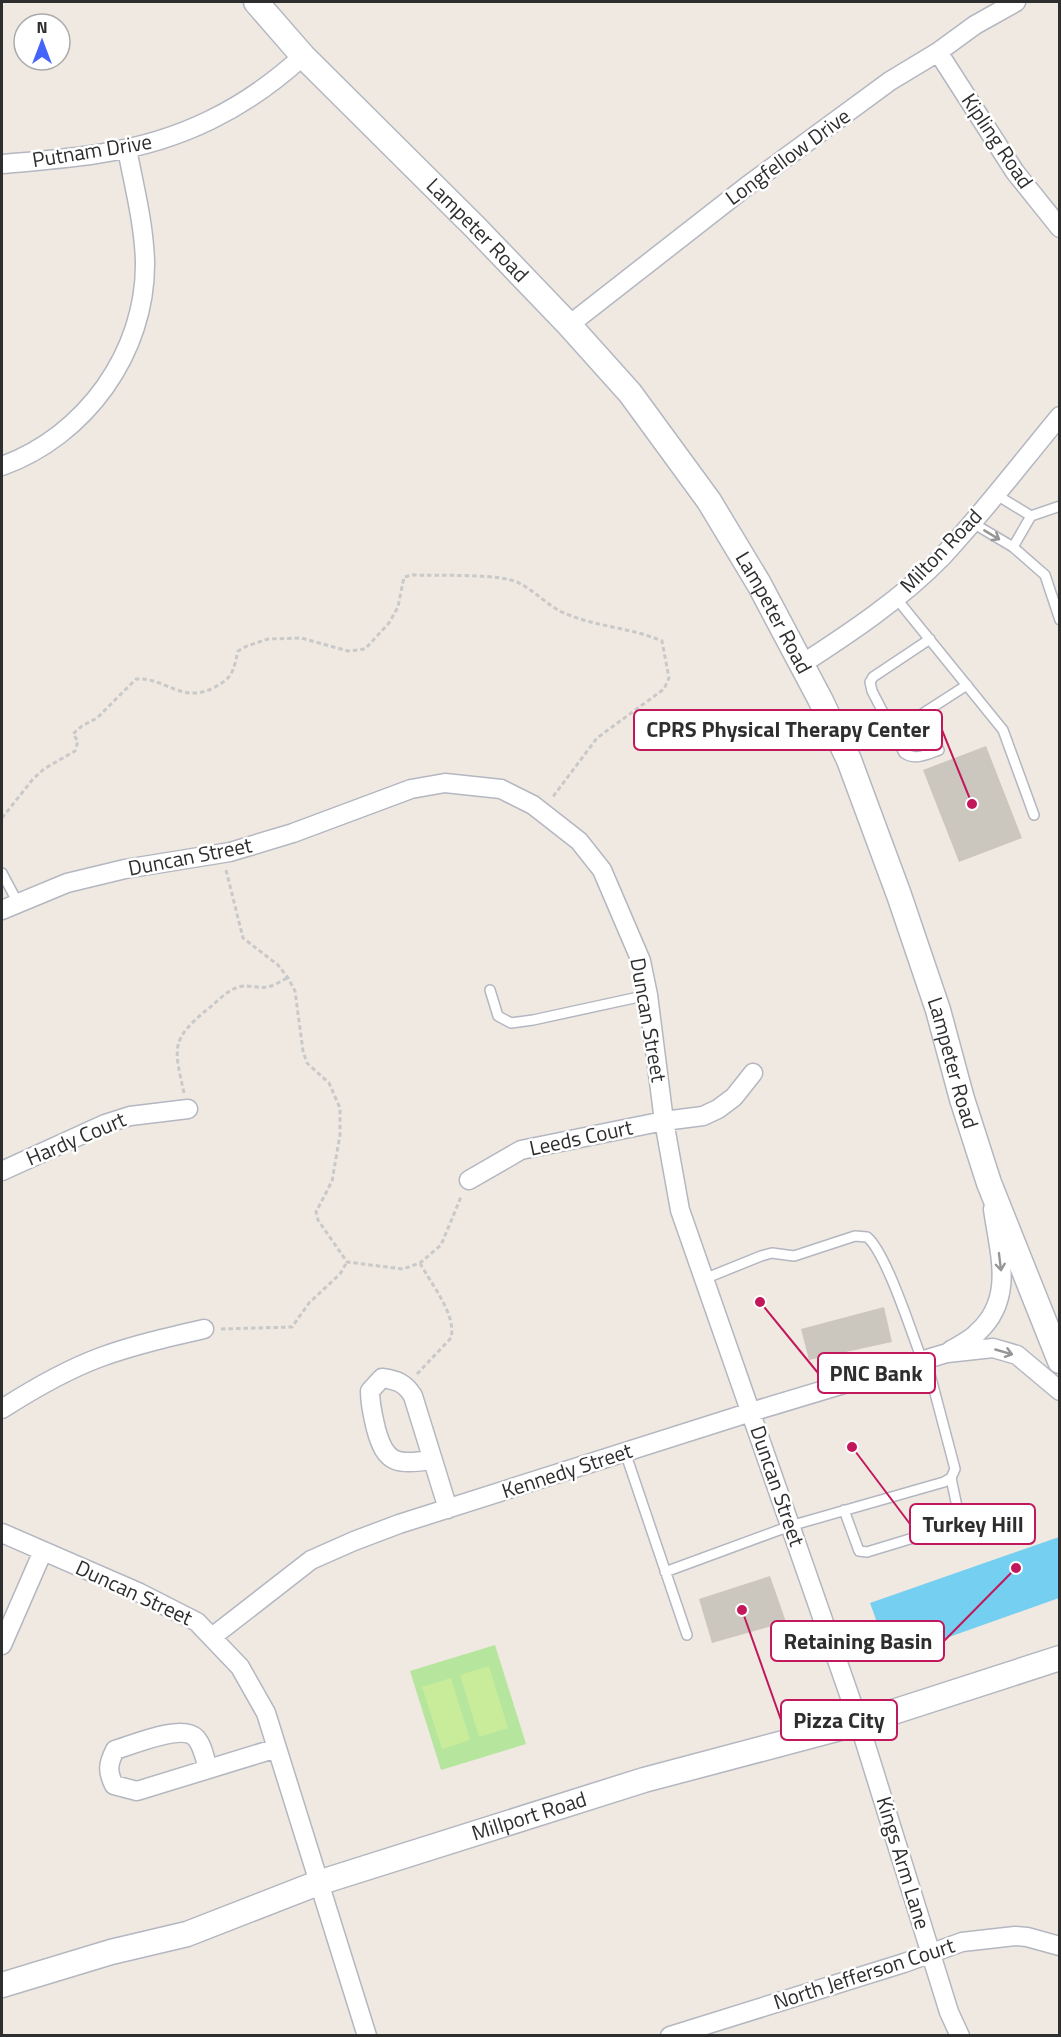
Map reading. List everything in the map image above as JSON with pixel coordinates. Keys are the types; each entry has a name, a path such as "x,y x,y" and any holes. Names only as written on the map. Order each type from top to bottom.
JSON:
{"main road":[{"name":"Lampeter Road","path":"256,2 303,56 475,228 569,325 630,393 709,501 759,584 802,664 849,760 938,1010 962,1099 989,1183 1059,1361"},
{"name":"Millport Road","path":"2,1985 111,1952 187,1934 318,1883 644,1780 860,1723 1059,1658"}],"street":[{"name":"Longfellow Drive","path":"569,325 747,186 890,81 1016,2"},
{"name":"Kipling Road","path":"938,52 1015,172 1059,228"},
{"name":"Putnam Drive","path":"2,164 101,154 157,142 188,131 222,115 284,73 303,56"},
{"path":"2,466 36,452 72,425 104,389 126,352 143,292 145,265 144,238 127,149"},
{"name":"Milton Road","path":"802,664 896,598 940,558 1059,416"},
{"name":"Duncan Street","path":"10,907 67,883 125,869 222,853 293,833 411,789 445,783 501,789 544,813 579,841 602,870 641,961 648,995 664,1121 680,1210 860,1723"},
{"name":"Leeds Court","path":"469,1180 521,1150 664,1121 703,1116 718,1109 734,1097 753,1073"},
{"name":"Hardy Court","path":"2,1171 105,1124 130,1116 188,1109"},
{"name":"Kennedy Street","path":"947,1353 977,1334 993,1316 1000,1300 1002,1280 989,1183"},
{"path":"2,1409 38,1385 99,1358 141,1344 204,1329"},
{"name":"Kennedy Street","path":"212,1637 311,1560 354,1540 751,1412 924,1359 947,1353 993,1348 1017,1355 1059,1391"},
{"path":"433,1460 409,1463 391,1459 382,1449 370,1403 370,1391 382,1378 393,1379 406,1386 413,1396 433,1460 448,1509"},
{"name":"Duncan Street","path":"2,1533 169,1606 197,1622 240,1667 266,1713 367,2036"},
{"path":"2,1646 9,1608 43,1551"},
{"name":"Kings Arm Lane","path":"860,1723 931,1953 960,2036"},
{"path":"208,1769 197,1738 189,1733 176,1732 116,1750 107,1773 114,1785 137,1791 277,1748"},
{"name":"North Jefferson Court","path":"670,2036 962,1942 1016,1936 1059,1946"}],"lane":[{"path":"995,494 1031,516"},
{"path":"1013,547 1031,516 1059,506"},
{"path":"971,522 1013,547 1045,575 1059,620"},
{"path":"896,598 1003,730 1035,814"},
{"path":"930,639 873,677 870,682 872,691 907,756 920,757 939,750"},
{"path":"894,732 967,685"},
{"path":"2,873 10,907"},
{"path":"490,990 498,1016 511,1023 648,995"},
{"path":"665,1572 790,1526 944,1482 951,1478 955,1469 924,1359 889,1275 876,1248 867,1237 855,1236 794,1256 772,1253 704,1279"},
{"path":"626,1452 687,1635"},
{"path":"844,1510 859,1551 867,1552 956,1525 960,1521 960,1514 951,1478"}],"path":[{"path":"2,818 44,769 75,751 78,741 73,734 97,718 136,678 144,678 191,695 203,693 228,681 238,651 268,639 301,639 348,651 365,649 389,623 398,607 404,577 413,575 504,577 519,583 553,608 570,616 643,633 662,641 669,678 664,689 597,738 555,791 544,813"},
{"path":"222,853 243,938 278,965 295,990 307,1063 329,1083 340,1108 340,1135 332,1181 316,1212 318,1220 347,1262 403,1269 430,1257 441,1245 469,1180"},
{"path":"188,1109 176,1057 182,1034 192,1022 232,989 243,986 267,987 288,978"},
{"path":"204,1329 292,1327 309,1303 340,1274 347,1262"},
{"path":"406,1386 451,1338 453,1330 447,1311 420,1263"}],"green space":[{"path":"495,1645 526,1744 441,1770 410,1671"},
{"path":"489,1666 508,1728 479,1737 460,1675"},
{"path":"451,1678 470,1740 442,1749 422,1687"}],"water":[{"path":"1059,1537 1059,1598 890,1658 870,1603"}],"building":[{"path":"986,746 1022,838 959,862 923,770"},
{"path":"884,1307 892,1342 809,1360 801,1329"},
{"path":"770,1576 786,1622 712,1643 699,1599"}],"place":[{"name":"CPRS Physical Therapy Center","path":"972,804"},
{"name":"PNC Bank","path":"760,1302"},
{"name":"Turkey Hill","path":"852,1447"},
{"name":"Retaining Basin","path":"1016,1568"},
{"name":"Pizza City","path":"742,1610"}]}
